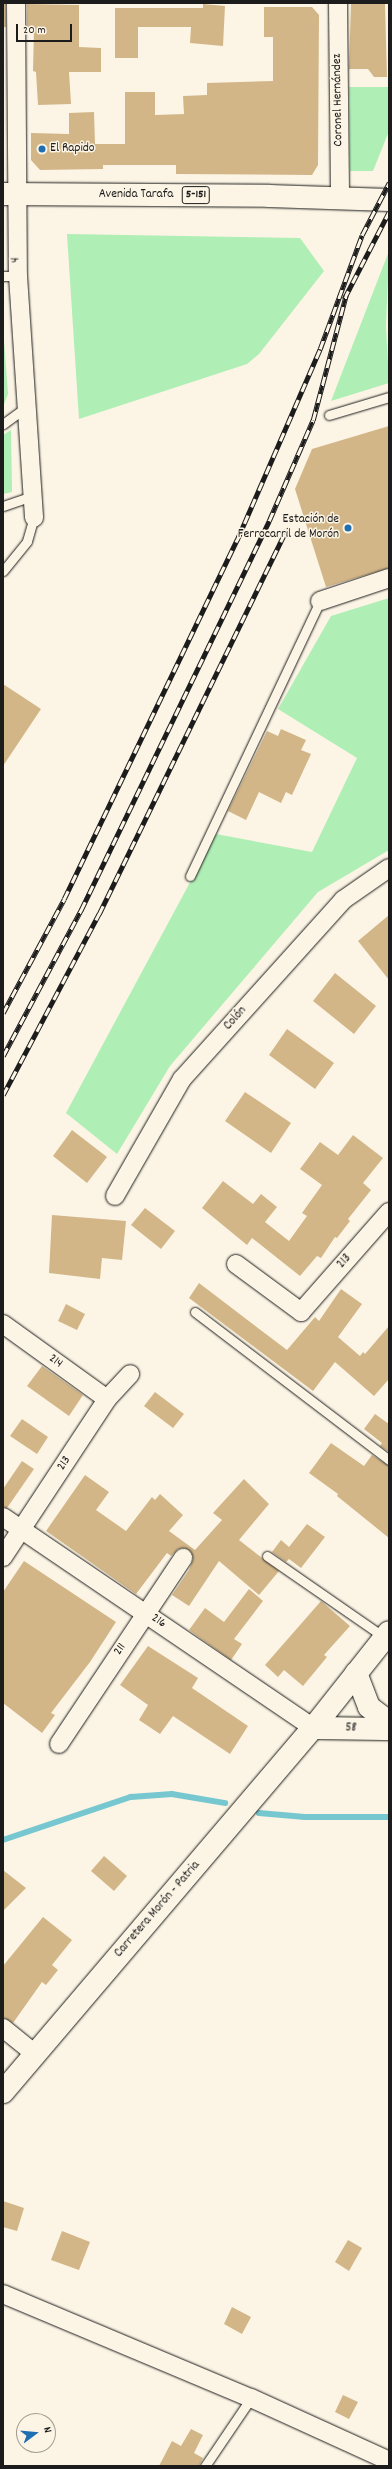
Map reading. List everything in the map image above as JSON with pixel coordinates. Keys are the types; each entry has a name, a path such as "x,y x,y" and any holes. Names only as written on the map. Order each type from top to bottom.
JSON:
{"main road":[{"name":"Avenida Tarafa","path":"9,194 340,197 389,200"},
{"name":"Carretera Morón - Patria","path":"3,2092 313,1728 387,1635"},
{"path":"356,1673 369,1707 389,1722"},
{"name":"58","path":"313,1728 389,1729"}],"street":[{"name":"4","path":"16,3 9,194 10,276 26,407 34,517"},
{"name":"Coronel Hernández","path":"338,3 340,197"},
{"path":"320,601 389,578"},
{"name":"Colón","path":"115,1196 182,1080 343,900 389,868"},
{"name":"213","path":"236,1264 301,1312 389,1212"},
{"name":"214","path":"3,1324 107,1399"},
{"name":"213","path":"3,1557 107,1399 130,1374"},
{"name":"216","path":"3,1517 313,1728"},
{"name":"211","path":"59,1744 183,1558"},
{"path":"3,2028 34,2054"},
{"path":"3,2294 251,2398 389,2462"}],"lane":[{"path":"329,415 389,397"},
{"path":"3,424 26,407"},
{"path":"3,506 32,496"},
{"path":"3,572 27,541 34,517"},
{"path":"190,876 320,601"},
{"path":"195,1312 389,1460"},
{"path":"267,1556 387,1635"},
{"path":"205,2466 251,2398"}],"green space":[{"path":"349,87 389,87 389,131 373,171 350,171"},
{"path":"67,234 300,238 324,271 259,354 247,364 79,419"},
{"path":"389,251 386,326 389,383 331,401"},
{"path":"3,326 8,394 3,407"},
{"path":"11,430 12,492 3,494 3,435"},
{"path":"389,598 389,850 318,892 170,1066 117,1154 66,1113 216,834 312,852 357,758 278,709 331,616"}],"building":[{"path":"3,3 6,3 6,27 3,27"},
{"path":"27,4 79,5 79,47 101,48 101,72 69,72 71,104 38,105 36,72 33,71 34,28 27,28"},
{"path":"203,4 225,6 223,46 190,43 191,27 138,27 138,58 115,58 115,8 203,8"},
{"path":"351,4 385,4 387,77 374,77 368,69 349,69"},
{"path":"264,7 312,7 319,15 318,165 312,175 176,174 176,165 103,165 103,169 40,170 31,160 31,133 69,134 69,113 94,112 95,144 125,144 125,92 155,92 155,115 184,114 183,96 207,95 207,83 273,81 273,37 264,37"},
{"name":"Estación de Ferrocarril de Morón","path":"389,426 389,568 326,587 295,489 312,449"},
{"path":"3,684 41,709 3,766"},
{"path":"281,729 306,740 301,750 311,754 292,795 286,792 281,803 259,792 246,820 228,811 267,731 278,736"},
{"path":"389,915 389,980 358,941"},
{"path":"335,973 376,1006 354,1034 313,1001"},
{"path":"287,1029 334,1063 315,1089 269,1055"},
{"path":"245,1092 291,1123 271,1153 225,1121"},
{"path":"72,1130 107,1157 87,1183 53,1156"},
{"path":"353,1135 383,1158 363,1183 371,1190 348,1219 350,1221 337,1238 335,1237 321,1258 317,1256 300,1276 252,1238 247,1245 202,1208 223,1181 253,1204 261,1194 277,1207 265,1222 289,1241 307,1216 302,1213 322,1185 300,1169 320,1142 338,1155"},
{"path":"145,1208 175,1231 161,1249 131,1225"},
{"path":"52,1215 126,1221 122,1260 102,1258 100,1279 49,1273"},
{"path":"199,1283 287,1350 315,1317 319,1321 341,1289 362,1304 338,1337 360,1356 363,1352 365,1354 389,1326 389,1379 374,1396 335,1362 313,1391 189,1298"},
{"path":"66,1304 85,1314 77,1330 58,1321"},
{"path":"42,1366 83,1395 69,1416 27,1386"},
{"path":"155,1392 184,1414 173,1428 144,1406"},
{"path":"375,1414 389,1424 389,1452 380,1446 382,1443 364,1429"},
{"path":"22,1419 48,1437 37,1454 10,1436"},
{"path":"331,1443 364,1466 372,1455 389,1466 389,1538 337,1496 338,1494 309,1473"},
{"path":"22,1461 34,1469 7,1508 3,1507 3,1489"},
{"path":"85,1475 109,1492 96,1510 126,1531 152,1497 155,1500 160,1494 183,1515 169,1531 195,1550 222,1520 213,1513 244,1479 269,1504 239,1540 279,1571 259,1595 219,1561 189,1606 172,1595 189,1570 193,1559 189,1550 183,1548 178,1549 171,1556 167,1553 136,1594 46,1531"},
{"path":"307,1524 325,1537 301,1568 289,1559 286,1562 272,1552 281,1540 289,1547"},
{"path":"24,1561 116,1622 90,1662 51,1713 55,1715 42,1733 3,1703 3,1592"},
{"path":"249,1589 263,1601 234,1639 242,1644 231,1660 189,1630 205,1608 224,1622"},
{"path":"321,1601 350,1626 324,1655 327,1657 303,1686 284,1670 278,1677 265,1665"},
{"path":"148,1646 198,1678 192,1688 248,1726 230,1754 173,1716 160,1734 139,1720 148,1705 120,1685"},
{"path":"104,1856 127,1876 114,1891 91,1871"},
{"path":"3,1870 26,1888 3,1911"},
{"path":"43,1917 72,1940 52,1965 58,1970 46,1985 42,1982 13,2023 3,2017 3,1966"},
{"path":"3,2201 24,2208 17,2231 3,2227"},
{"path":"62,2231 90,2242 79,2270 51,2260"},
{"path":"348,2240 362,2248 349,2271 335,2262"},
{"path":"232,2307 251,2317 242,2334 224,2324"},
{"path":"343,2395 358,2402 349,2419 335,2412"},
{"path":"191,2429 203,2435 194,2453 203,2458 199,2466 159,2466 172,2441 181,2446"}],"waterway":[{"path":"3,1840 131,1797 172,1794 225,1803"},
{"path":"259,1813 305,1817 389,1817"}],"railway":[{"path":"3,1013 64,899 237,540 320,349 362,235 389,183"},
{"path":"344,299 389,212"},
{"path":"3,1056 81,910 269,521 313,420 346,295"},
{"path":"3,1095 99,914 286,530"}],"place":[{"name":"El Rapido","path":"42,149"},
{"name":"Estación de Ferrocarril de Morón","path":"348,528"}]}
